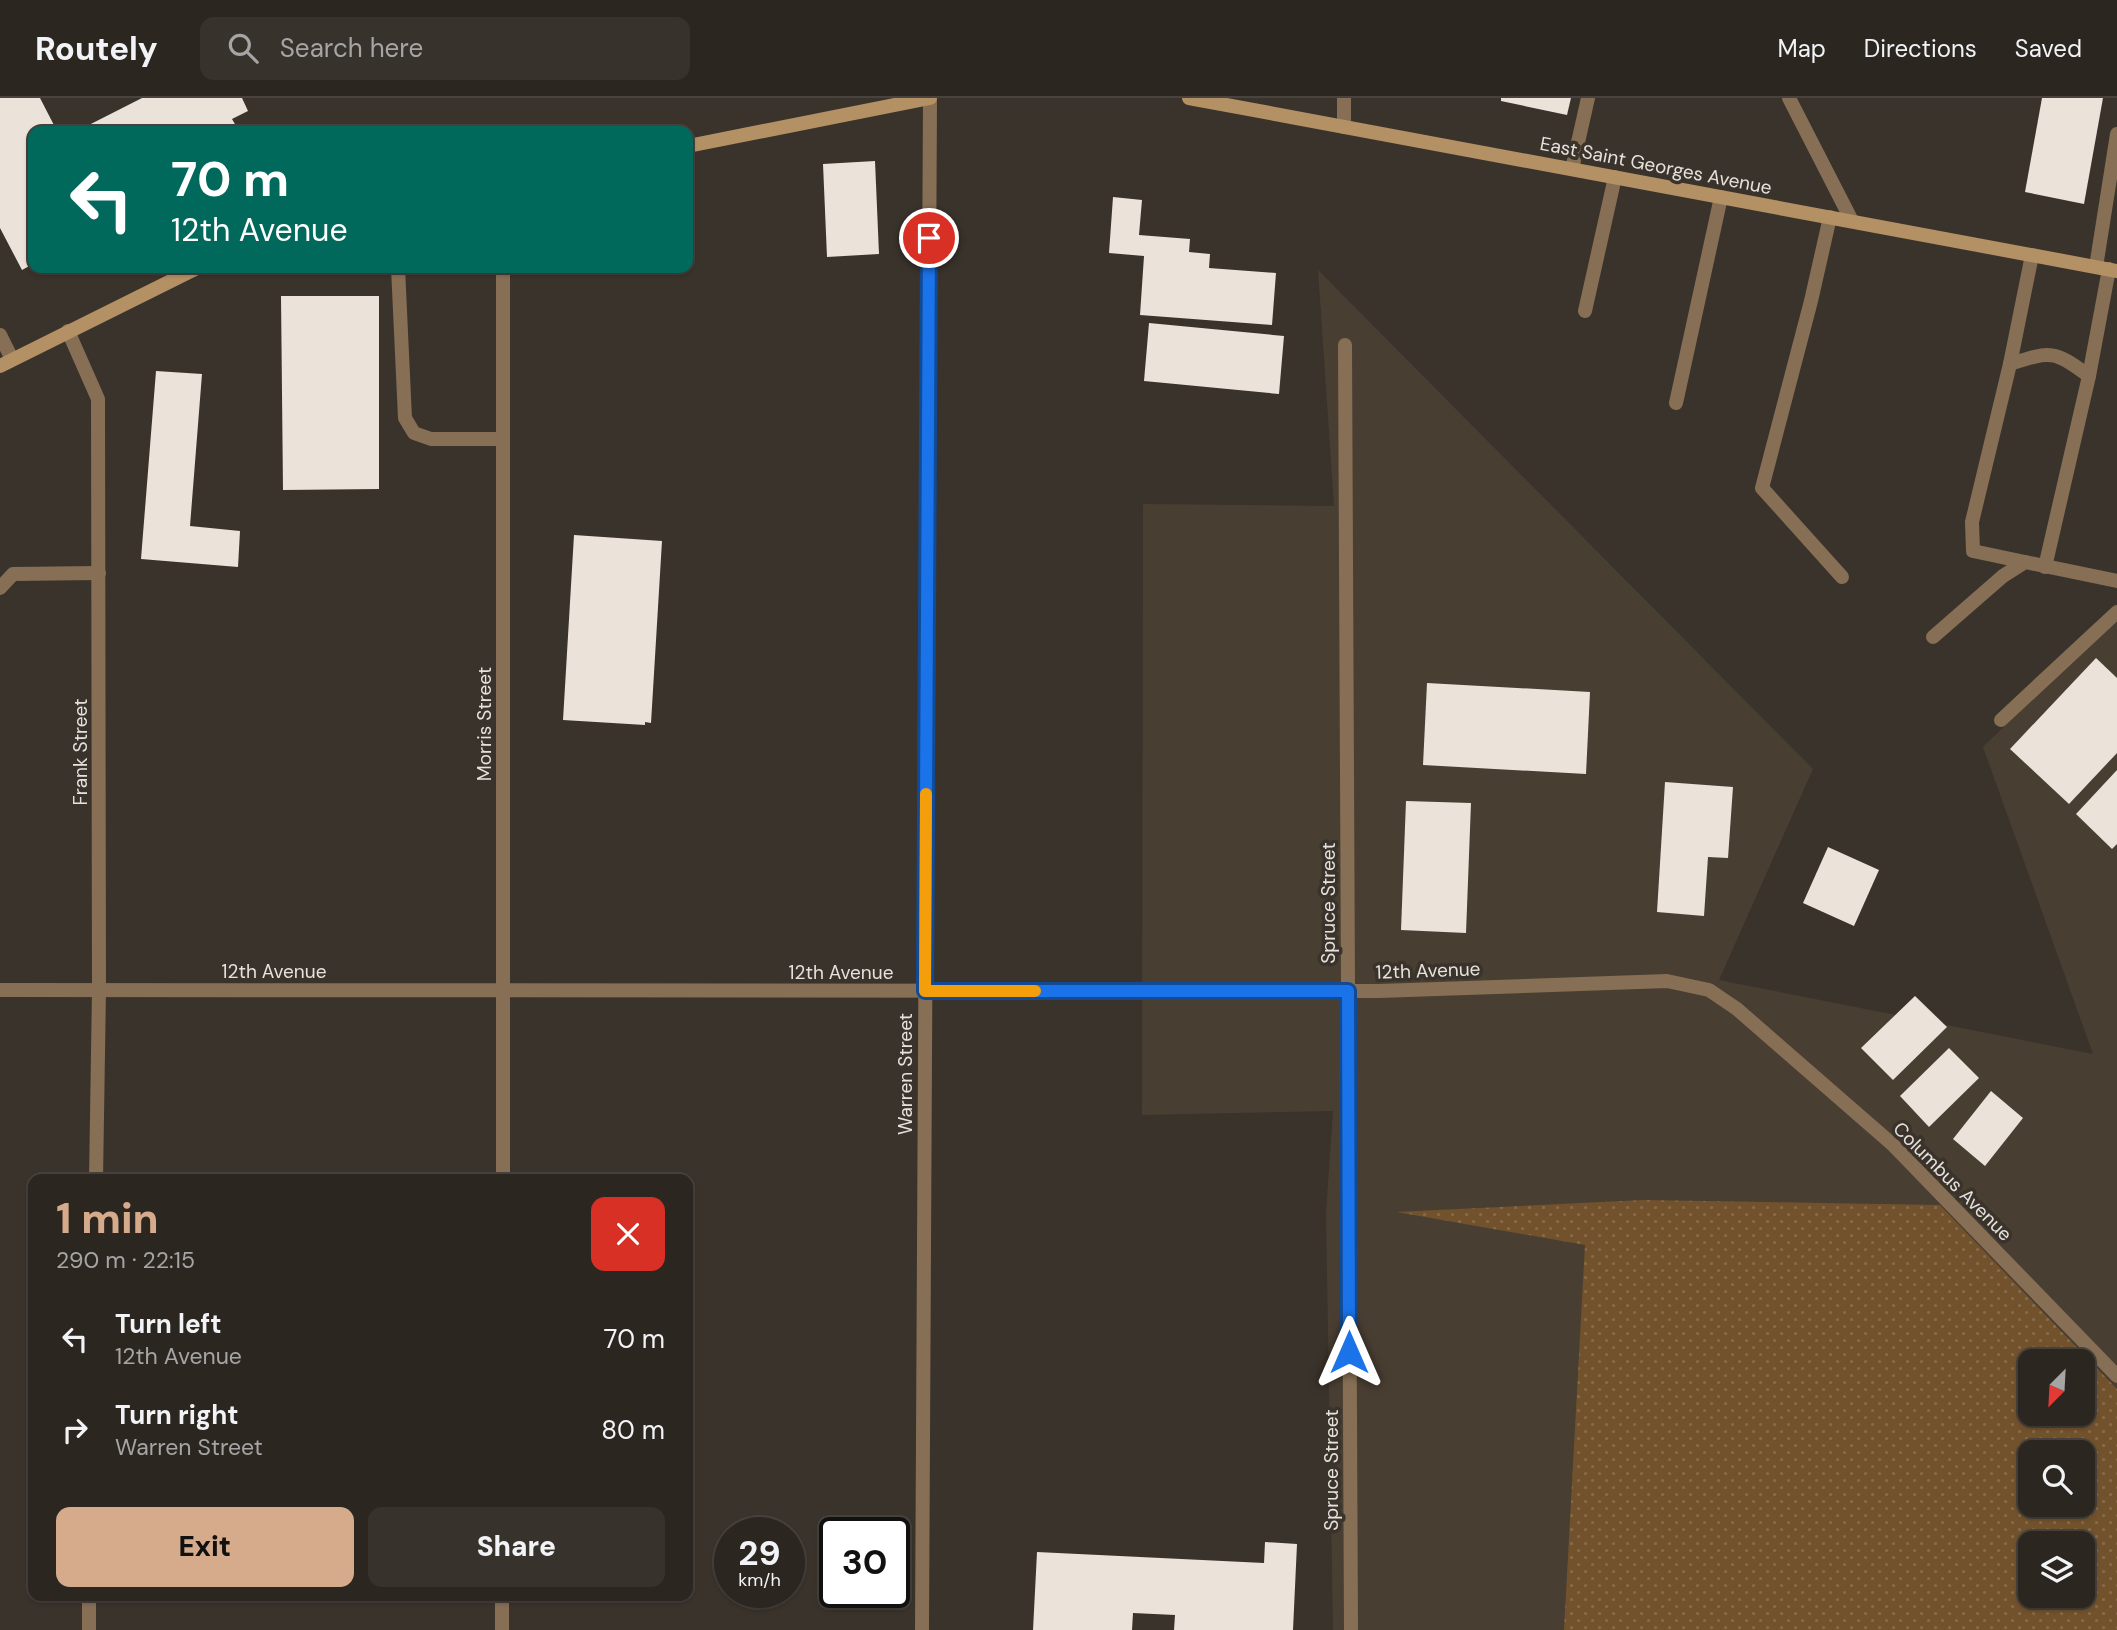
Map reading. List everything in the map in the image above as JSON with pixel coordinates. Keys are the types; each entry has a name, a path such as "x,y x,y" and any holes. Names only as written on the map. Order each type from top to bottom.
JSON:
{"main road":[{"path":"693,144 930,98"},
{"name":"East Saint Georges Avenue","path":"1189,98 2107,269"},
{"path":"6,362 187,273"}],"street":[{"name":"Warren Street","path":"922,1630 930,98"},
{"path":"1344,98 1344,127"},
{"path":"1572,169 1588,98"},
{"path":"1789,98 1852,221"},
{"path":"2045,567 2089,376 2107,269 2117,134"},
{"path":"1585,311 1615,177"},
{"path":"1676,403 1721,197"},
{"path":"1829,217 1811,301 1762,488 1842,578"},
{"path":"2032,255 2011,364 1972,522 1973,551 2117,580"},
{"path":"398,273 405,418 414,433 431,439 503,439"},
{"name":"Morris Street","path":"503,273 503,1174"},
{"name":"Frank Street","path":"68,331 98,399 99,990 96,1174"},
{"path":"0,335 6,362"},
{"name":"Spruce Street","path":"1345,345 1351,1630"},
{"path":"2011,364 2046,353 2066,359 2089,376"},
{"path":"1933,637 2003,576 2025,562"},
{"path":"0,588 6,574 99,573"},
{"path":"2001,720 2117,612"},
{"name":"12th Avenue","path":"0,990 1348,991 1667,981 1709,990 1753,1023"},
{"name":"Columbus Avenue","path":"1753,1023 1892,1144 2117,1376"},
{"path":"89,1601 89,1630"},
{"path":"502,1601 502,1630"}],"shaded area":[{"path":"1318,270 1813,769 1719,980 2093,1054 1983,747 2117,616 2117,1389 2095,1366 2095,1349 2079,1349 1940,1205 1401,1213 1586,1244 1571,1630 1333,1630 1326,1213 1333,1111 1142,1115 1143,504 1334,506"},
{"path":"1643,1200 1940,1205 2079,1349 2018,1349 2018,1426 2095,1426 2095,1366 2117,1389 2117,1630 1564,1630 1585,1245 1396,1212"}],"building":[{"path":"0,98 40,98 54,126 28,126 28,267 22,270 0,228"},
{"path":"142,98 242,98 248,111 232,119 236,126 87,126"},
{"path":"1501,98 1571,98 1567,115 1501,101"},
{"path":"2042,98 2103,98 2084,204 2025,192"},
{"path":"875,161 879,254 827,257 823,164"},
{"path":"1113,197 1142,200 1139,235 1190,239 1189,252 1210,254 1209,268 1276,273 1272,325 1140,315 1144,256 1109,253"},
{"path":"281,296 379,296 379,489 283,490"},
{"path":"1149,323 1284,336 1279,394 1144,381"},
{"path":"156,371 202,374 190,526 240,531 238,567 141,559"},
{"path":"574,535 662,541 651,723 645,722 645,725 563,720"},
{"path":"2096,658 2117,678 2117,753 2069,804 2010,749"},
{"path":"1427,683 1590,692 1586,774 1423,765"},
{"path":"2117,770 2117,844 2112,849 2076,814"},
{"path":"1665,782 1733,787 1728,858 1708,857 1704,916 1657,912"},
{"path":"1406,801 1471,803 1466,933 1401,930"},
{"path":"1828,847 1879,870 1854,926 1803,903"},
{"path":"1915,996 1947,1027 1893,1080 1861,1048"},
{"path":"1949,1048 1979,1078 1929,1127 1900,1096"},
{"path":"1991,1091 2023,1118 1985,1166 1953,1139"},
{"path":"1265,1542 1297,1544 1293,1630 1174,1630 1175,1615 1133,1613 1132,1630 1033,1630 1037,1552 1264,1563"}],"slow traffic":[{"path":"926,794 925,991 1035,991"}],"route":[{"path":"929,238 925,991 1348,991 1349,1352"}]}
